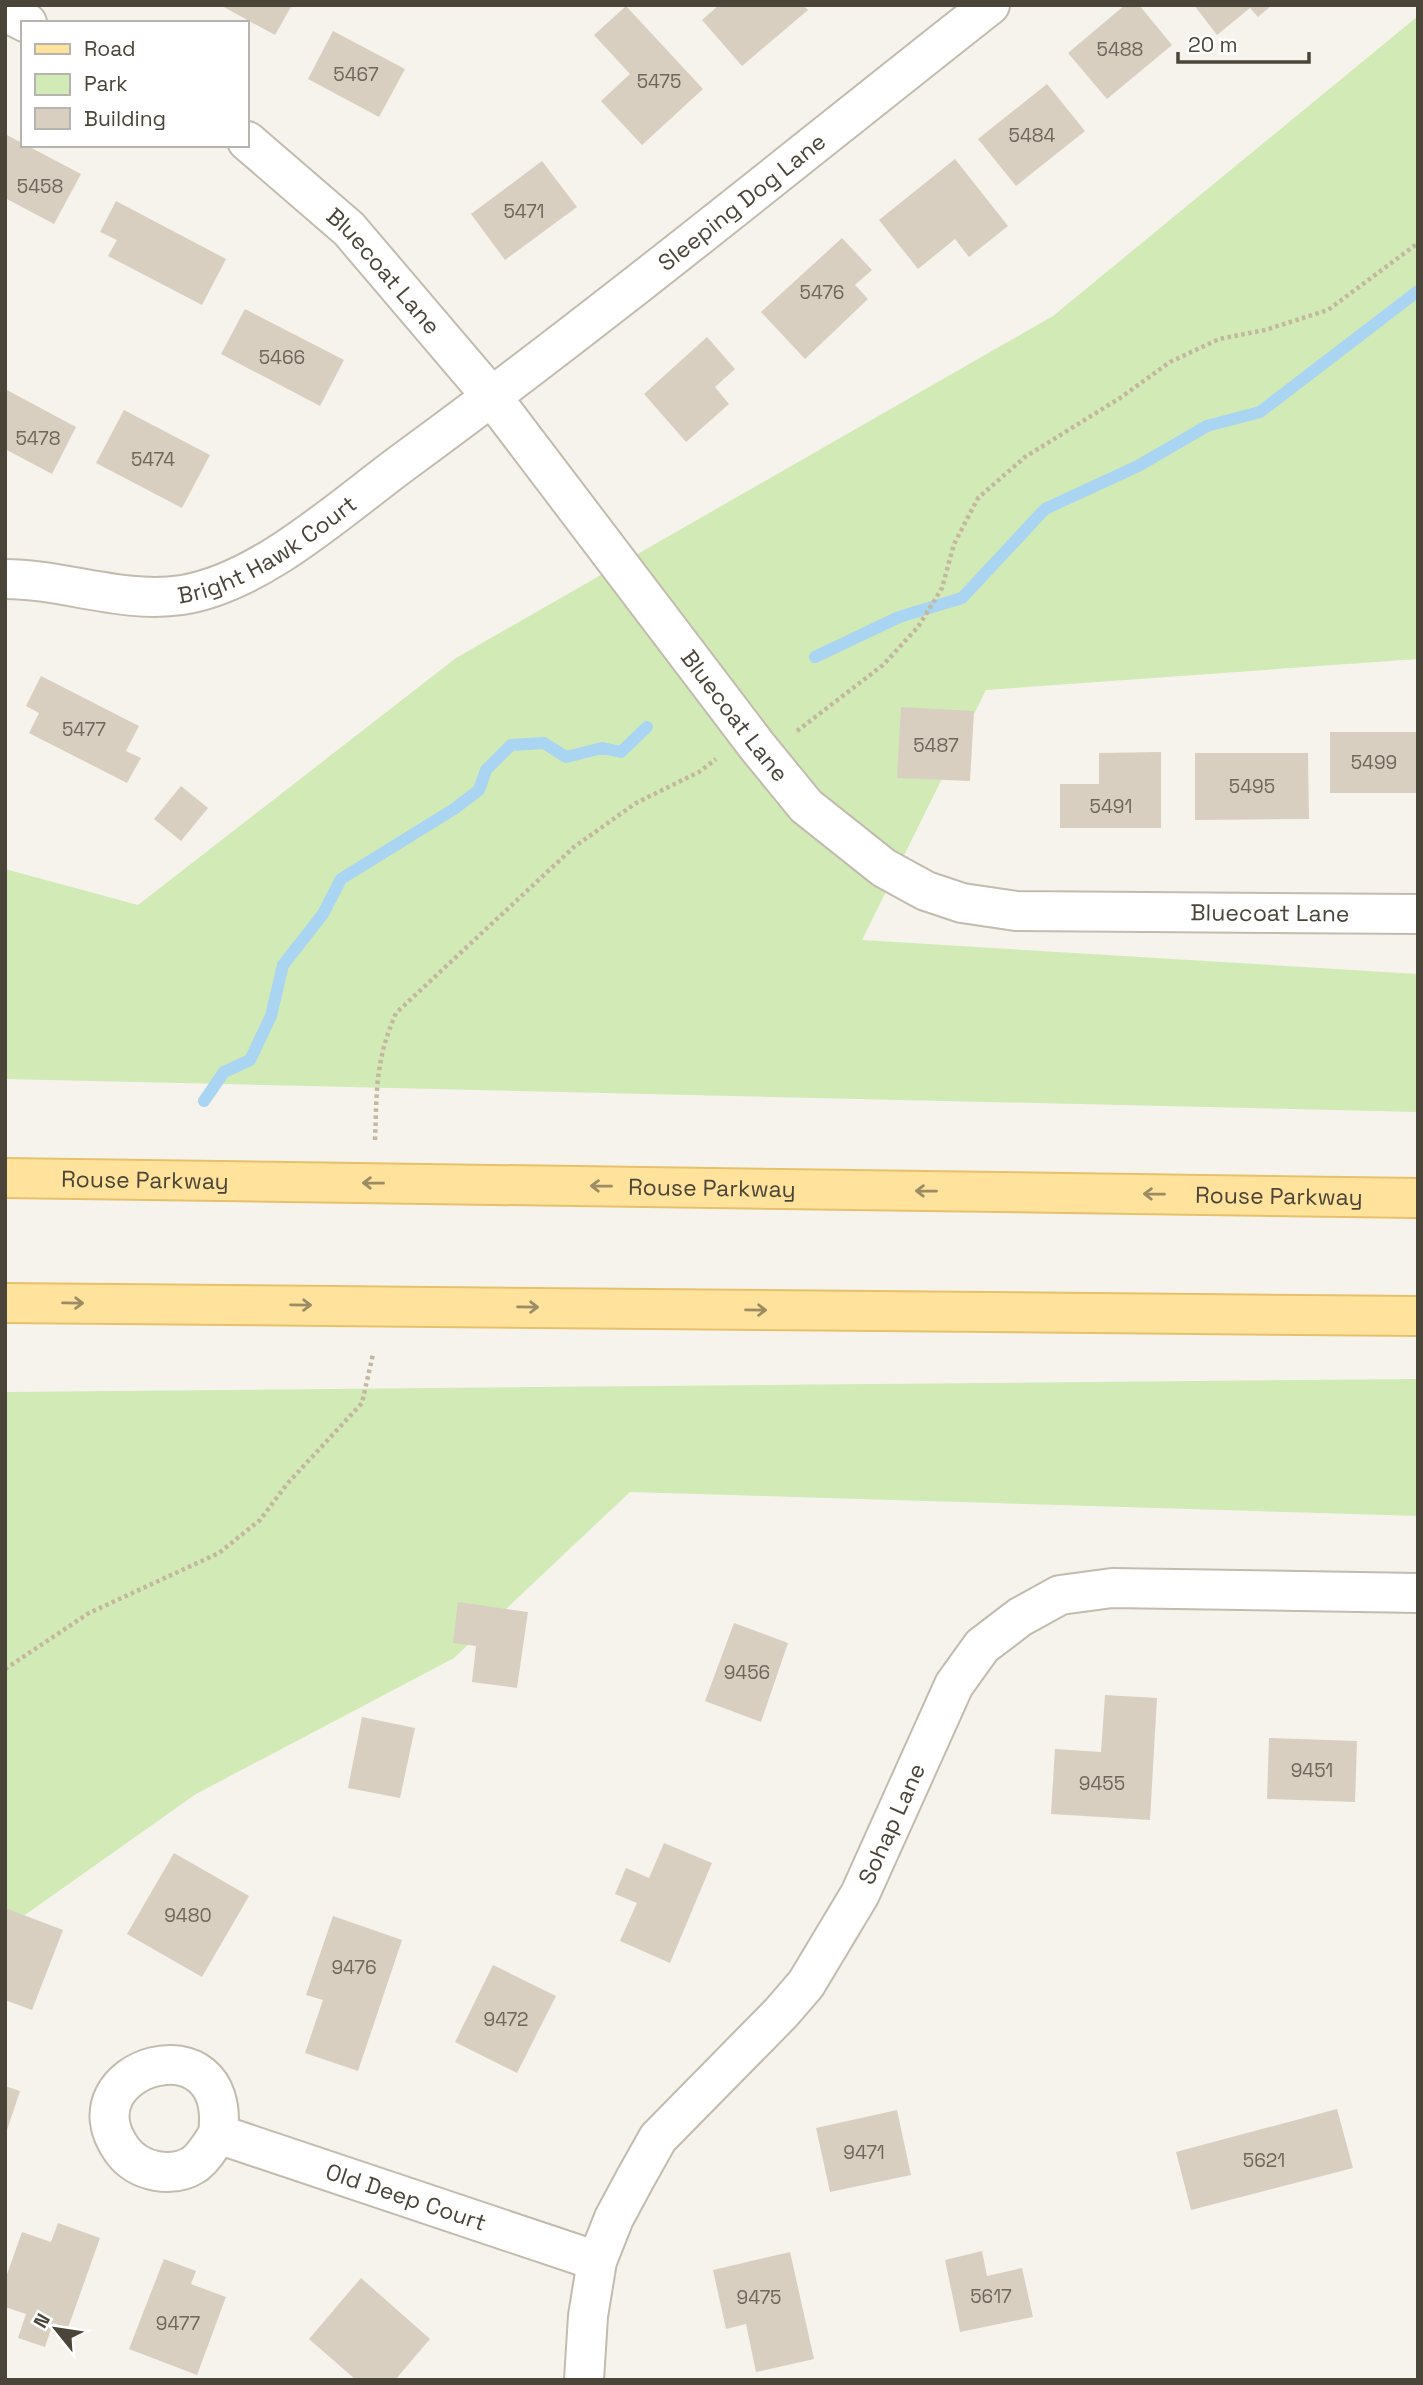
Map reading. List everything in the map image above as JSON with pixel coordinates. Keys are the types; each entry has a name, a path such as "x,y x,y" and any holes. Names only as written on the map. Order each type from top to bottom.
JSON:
{"main road":[{"name":"Rouse Parkway","path":"5,1178 1418,1198"},
{"path":"5,1303 1418,1316"}],"street":[{"name":"Sleeping Dog Lane","path":"492,397 990,5"},
{"path":"5,12 23,21"},
{"name":"Bluecoat Lane","path":"248,142 349,229 492,397 757,746 806,806 884,868 926,891 962,904 1016,911 1418,914"},
{"name":"Bright Hawk Court","path":"5,579 40,579 134,596 182,595 232,579 282,552 492,397"},
{"name":"Sohap Lane","path":"584,2380 588,2316 597,2261 614,2218 658,2138 806,1984 860,1894 954,1685 982,1646 1020,1618 1060,1595 1112,1588 1418,1593"},
{"name":"Old Deep Court","path":"218,2134 597,2261"}],"path":[{"path":"787,739 883,665 918,627 943,588 954,544 978,498 1025,457 1119,398 1170,362 1219,339 1265,330 1328,310 1418,243"},
{"path":"375,1140 377,1070 381,1047 396,1013 574,847 636,803 699,772 723,754"},
{"path":"5,1670 89,1613 219,1553 260,1520 287,1485 362,1403 373,1354"}],"green space":[{"path":"1418,16 1418,659 986,690 862,940 1418,974 1418,1112 5,1079 5,869 138,905 456,658 1053,316"},
{"path":"1418,1379 1418,1516 630,1492 454,1658 196,1794 5,1929 5,1392"}],"building":[{"path":"220,5 292,5 275,35"},
{"path":"719,5 803,5 808,10 742,66 702,20"},
{"path":"1125,5 1139,5 1172,45 1107,99 1068,53"},
{"path":"1194,5 1272,5 1258,17 1250,8 1217,35"},
{"path":"626,6 703,89 642,145 601,101 630,74 594,35"},
{"path":"333,31 405,69 379,117 308,79"},
{"path":"1047,84 1085,131 1016,186 978,139"},
{"path":"5,134 21,142 21,147 30,147 81,174 54,224 5,198"},
{"path":"955,159 1008,226 969,257 955,239 918,269 879,220"},
{"path":"542,161 577,207 505,260 471,214"},
{"path":"116,201 226,259 202,305 108,256 117,240 100,232"},
{"path":"842,238 872,270 855,285 868,299 805,359 761,312"},
{"path":"245,309 344,360 320,406 221,354"},
{"path":"707,337 735,369 715,387 729,404 686,442 644,394"},
{"path":"5,389 76,427 52,474 5,449"},
{"path":"124,410 210,455 182,508 96,463"},
{"path":"41,676 139,726 126,751 141,758 127,783 29,733 39,713 26,706"},
{"path":"901,707 974,711 970,781 897,778"},
{"path":"1330,732 1418,732 1418,793 1330,793"},
{"path":"1161,752 1161,828 1060,828 1060,784 1099,784 1099,753"},
{"path":"1195,753 1308,753 1309,819 1195,820"},
{"path":"181,786 208,808 181,841 154,819"},
{"path":"458,1602 528,1612 517,1688 472,1682 476,1646 453,1643"},
{"path":"734,1623 788,1643 761,1722 705,1701"},
{"path":"1105,1695 1157,1698 1150,1820 1051,1814 1055,1749 1101,1752"},
{"path":"362,1717 415,1728 400,1798 348,1788"},
{"path":"1269,1738 1357,1741 1355,1802 1267,1799"},
{"path":"664,1843 712,1863 670,1963 620,1941 637,1903 615,1894 626,1868 649,1878"},
{"path":"174,1853 249,1896 202,1977 127,1934"},
{"path":"5,1908 63,1930 32,2010 5,2000"},
{"path":"333,1916 402,1940 358,2071 305,2053 323,2000 306,1995"},
{"path":"493,1965 556,1996 517,2073 455,2042"},
{"path":"5,2086 20,2091 6,2133 5,2133"},
{"path":"1337,2109 1353,2168 1191,2210 1176,2152"},
{"path":"897,2110 911,2175 830,2192 816,2128"},
{"path":"58,2223 100,2238 68,2328 53,2323 45,2347 18,2338 26,2314 5,2307 5,2280 22,2232 51,2242"},
{"path":"982,2251 987,2276 1022,2268 1033,2317 960,2332 945,2260"},
{"path":"790,2252 814,2359 756,2372 746,2324 726,2329 713,2270"},
{"path":"164,2259 196,2271 191,2284 226,2297 197,2375 129,2349"},
{"path":"361,2278 430,2339 395,2380 356,2380 309,2339"}],"waterway":[{"path":"815,657 899,617 962,598 1045,509 1138,466 1207,426 1260,412 1418,291"},
{"path":"204,1101 224,1072 250,1060 271,1016 283,965 323,914 341,879 454,809 479,790 486,770 511,745 544,743 566,757 602,748 621,752 647,727"}]}
